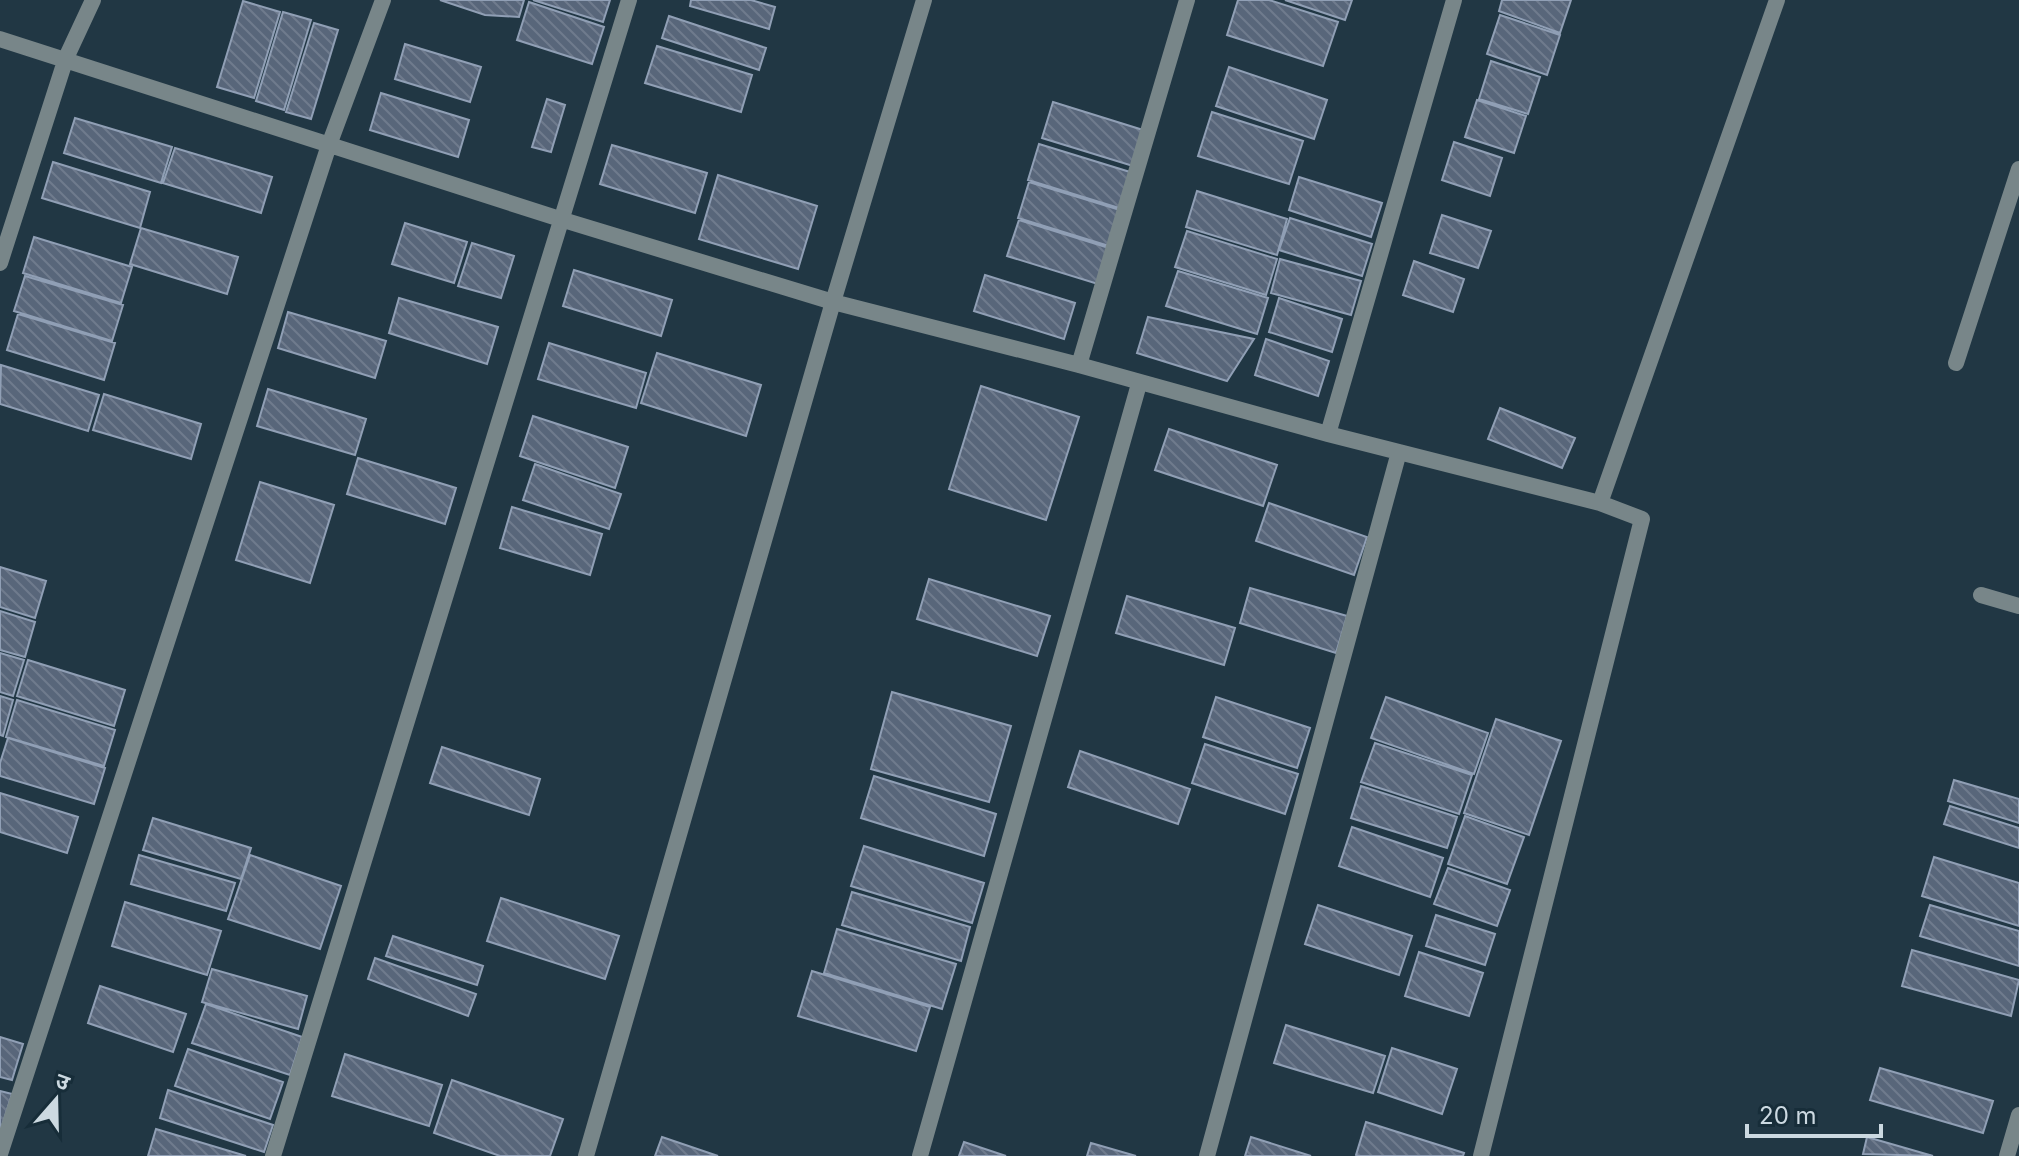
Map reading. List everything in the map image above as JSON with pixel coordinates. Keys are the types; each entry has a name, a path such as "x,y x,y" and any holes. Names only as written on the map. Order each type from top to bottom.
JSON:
{"street":[{"path":"0,263 66,58 93,0"},
{"path":"0,1154 329,145 383,0"},
{"path":"273,1156 629,0"},
{"path":"586,1156 833,302 924,0"},
{"path":"1079,365 1187,0"},
{"path":"1328,434 1454,0"},
{"path":"1600,503 1777,0"},
{"path":"0,39 560,219 833,302 1600,503 1642,519 1481,1156"},
{"path":"1956,363 2019,169"},
{"path":"920,1156 1139,384"},
{"path":"1207,1156 1399,452"},
{"path":"1981,595 2019,606"},
{"path":"2007,1156 2019,1115"}],"building":[{"path":"440,0 524,0 519,17 485,15"},
{"path":"533,0 610,0 603,22"},
{"path":"691,0 751,0 775,7 769,29 690,6"},
{"path":"1238,0 1269,0 1338,22 1323,66 1227,35"},
{"path":"1285,0 1352,0 1345,20"},
{"path":"1502,0 1571,0 1560,33 1499,11"},
{"path":"243,1 280,12 254,98 217,87"},
{"path":"529,2 604,27 592,64 517,40"},
{"path":"283,12 311,20 284,110 256,101"},
{"path":"1500,15 1560,35 1547,75 1487,54"},
{"path":"669,16 766,48 759,70 662,38"},
{"path":"314,23 338,30 311,119 286,112"},
{"path":"405,44 481,67 470,102 395,79"},
{"path":"657,46 752,75 741,112 645,83"},
{"path":"1491,61 1540,77 1528,114 1479,99"},
{"path":"1229,67 1327,100 1314,139 1216,106"},
{"path":"381,93 469,120 458,157 370,130"},
{"path":"547,99 565,105 551,152 532,147"},
{"path":"1477,100 1526,116 1514,153 1465,137"},
{"path":"1053,102 1143,130 1133,166 1042,138"},
{"path":"1212,112 1303,141 1289,184 1198,156"},
{"path":"75,118 172,147 161,183 64,153"},
{"path":"1454,142 1502,158 1490,196 1442,180"},
{"path":"1039,144 1130,172 1119,208 1028,180"},
{"path":"612,145 707,173 695,213 600,184"},
{"path":"175,148 272,177 261,213 163,183"},
{"path":"53,162 150,192 140,228 42,198"},
{"path":"718,175 817,206 798,269 699,239"},
{"path":"1299,177 1382,203 1371,237 1289,210"},
{"path":"1029,182 1120,210 1109,246 1018,218"},
{"path":"1197,191 1287,219 1277,255 1186,227"},
{"path":"1442,215 1491,231 1478,268 1430,253"},
{"path":"1290,218 1372,244 1362,276 1279,250"},
{"path":"1019,220 1109,248 1098,284 1007,256"},
{"path":"405,223 467,242 454,283 392,264"},
{"path":"141,228 238,257 227,294 130,264"},
{"path":"1187,231 1277,259 1266,295 1175,267"},
{"path":"34,237 132,267 121,303 23,273"},
{"path":"472,243 514,256 501,298 458,286"},
{"path":"1280,259 1361,281 1351,315 1271,293"},
{"path":"1414,261 1464,279 1453,312 1403,295"},
{"path":"574,270 672,300 661,336 563,306"},
{"path":"1178,271 1268,298 1257,334 1166,306"},
{"path":"985,275 1075,303 1064,339 974,311"},
{"path":"25,276 123,305 112,341 14,311"},
{"path":"399,298 498,327 487,364 389,333"},
{"path":"1279,298 1342,319 1332,352 1269,332"},
{"path":"288,312 386,341 375,378 278,348"},
{"path":"18,314 115,343 104,380 7,350"},
{"path":"1148,317 1254,339 1227,381 1137,353"},
{"path":"1266,339 1329,361 1318,396 1255,375"},
{"path":"549,343 646,373 636,408 538,379"},
{"path":"657,353 761,385 746,436 641,403"},
{"path":"1,365 99,395 88,431 0,404"},
{"path":"981,386 1079,417 1046,520 949,489"},
{"path":"268,389 366,419 355,455 257,426"},
{"path":"104,394 201,424 191,459 93,430"},
{"path":"1500,408 1575,438 1562,468 1488,439"},
{"path":"533,416 628,447 615,488 520,456"},
{"path":"1169,429 1277,465 1263,506 1155,470"},
{"path":"358,458 456,488 445,524 347,494"},
{"path":"535,464 621,494 609,529 523,500"},
{"path":"260,482 334,505 310,583 236,560"},
{"path":"1269,503 1367,537 1354,575 1256,541"},
{"path":"512,507 602,534 590,575 500,548"},
{"path":"0,567 46,581 35,618 0,607"},
{"path":"929,579 1050,616 1037,656 917,619"},
{"path":"1250,588 1347,616 1336,653 1240,623"},
{"path":"1127,596 1235,628 1224,665 1116,633"},
{"path":"0,611 35,622 25,657 0,650"},
{"path":"0,653 24,660 13,696 0,692"},
{"path":"28,660 125,690 114,726 17,696"},
{"path":"892,692 1011,726 989,802 871,769"},
{"path":"0,696 13,700 3,736 0,735"},
{"path":"1216,697 1310,728 1297,768 1203,737"},
{"path":"1386,697 1488,733 1474,774 1371,738"},
{"path":"17,700 115,730 104,766 6,737"},
{"path":"1496,719 1561,741 1529,835 1464,813"},
{"path":"8,738 105,768 94,804 0,776 0,763"},
{"path":"1375,743 1472,775 1459,814 1361,782"},
{"path":"1205,744 1298,774 1285,814 1192,783"},
{"path":"442,747 540,779 529,815 430,783"},
{"path":"1080,751 1190,789 1178,824 1068,787"},
{"path":"874,776 996,814 984,856 861,818"},
{"path":"1954,780 2019,799 2019,823 1948,801"},
{"path":"1361,786 1457,817 1447,848 1351,818"},
{"path":"0,793 78,817 67,853 0,832"},
{"path":"1950,806 2019,828 2019,848 1944,824"},
{"path":"1465,816 1524,837 1507,884 1448,864"},
{"path":"153,818 251,848 241,879 143,850"},
{"path":"1352,827 1443,858 1430,897 1339,866"},
{"path":"864,846 984,883 972,923 851,886"},
{"path":"139,855 235,883 226,911 131,884"},
{"path":"250,855 341,886 320,949 228,919"},
{"path":"1934,857 2019,883 2019,926 1922,896"},
{"path":"1448,868 1510,890 1497,926 1434,904"},
{"path":"852,892 970,927 961,961 842,925"},
{"path":"501,898 619,936 605,979 487,941"},
{"path":"125,902 221,931 207,975 112,946"},
{"path":"1318,905 1412,936 1399,975 1305,944"},
{"path":"1930,905 2019,931 2019,966 1920,936"},
{"path":"1436,915 1495,934 1485,965 1426,946"},
{"path":"837,929 956,964 942,1009 824,973"},
{"path":"393,936 483,966 477,985 386,956"},
{"path":"1912,950 2019,980 2011,1016 1902,986"},
{"path":"1419,952 1483,973 1469,1016 1405,996"},
{"path":"375,958 476,994 468,1016 368,979"},
{"path":"212,969 307,996 298,1029 202,1002"},
{"path":"812,971 930,1007 916,1051 798,1016"},
{"path":"100,986 186,1014 173,1052 88,1023"},
{"path":"206,1004 302,1037 290,1075 192,1043"},
{"path":"1286,1025 1385,1056 1373,1093 1274,1063"},
{"path":"0,1037 23,1044 12,1080 0,1077"},
{"path":"1392,1048 1457,1069 1442,1114 1378,1092"},
{"path":"188,1049 283,1082 270,1119 175,1086"},
{"path":"345,1054 442,1085 429,1126 332,1096"},
{"path":"1880,1068 1993,1101 1983,1133 1870,1100"},
{"path":"452,1080 563,1119 550,1156 500,1156 434,1133"},
{"path":"168,1090 273,1125 264,1152 160,1118"},
{"path":"0,1091 12,1094 0,1132"},
{"path":"1366,1122 1464,1153 1463,1156 1358,1156"},
{"path":"156,1129 246,1156 148,1156"},
{"path":"662,1137 718,1156 655,1156"},
{"path":"1251,1137 1311,1156 1245,1156"},
{"path":"1867,1137 1933,1156 1863,1154"},
{"path":"964,1142 1006,1156 959,1156"},
{"path":"1091,1143 1136,1156 1087,1156"}]}
